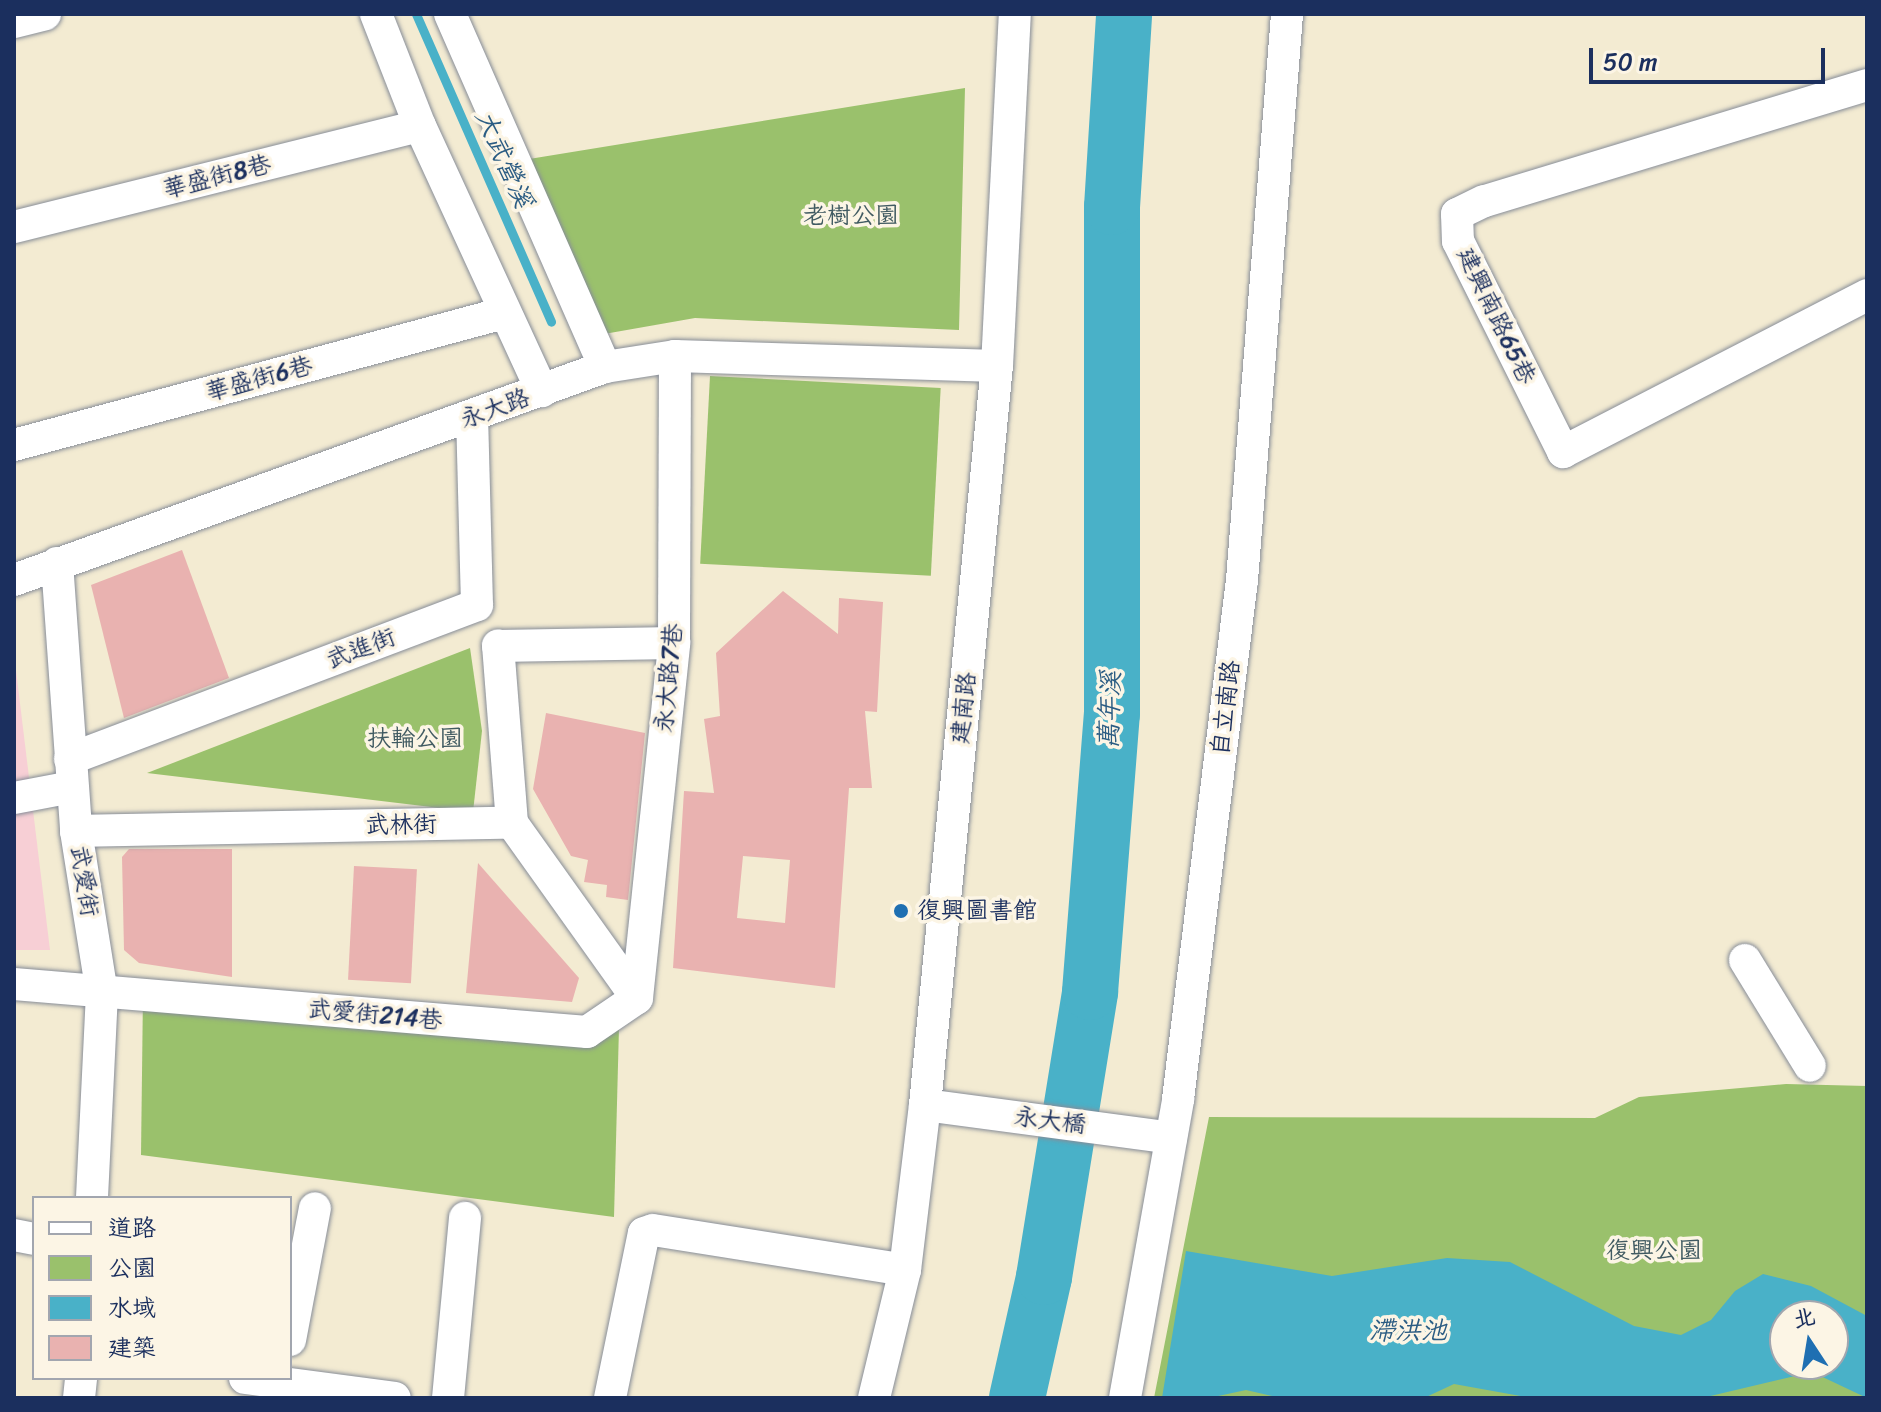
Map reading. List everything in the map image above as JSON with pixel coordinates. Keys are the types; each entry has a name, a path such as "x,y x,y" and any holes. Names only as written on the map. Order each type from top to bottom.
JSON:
{"street":[{"path":"14,22 45,14"},
{"path":"376,14 420,126 542,391"},
{"path":"450,14 605,367"},
{"name":"建南路","path":"874,1398 905,1270 926,1106 997,366 1015,14"},
{"name":"自立南路","path":"1125,1398 1171,1138 1242,580 1287,14"},
{"name":"建興南路65巷","path":"1867,85 1484,201 1457,214 1458,241 1563,452 1867,295"},
{"name":"華盛街8巷","path":"14,227 420,126"},
{"name":"華盛街6巷","path":"14,445 504,313"},
{"name":"永大路","path":"14,580 472,418 605,367 675,356 997,366"},
{"name":"永大路7巷","path":"637,998 674,643 675,356"},
{"path":"472,418 477,605 498,646 512,823 637,998"},
{"name":"武愛街","path":"57,563 76,831 102,993 92,1196"},
{"name":"武進街","path":"14,798 477,605"},
{"path":"498,646 674,643"},
{"name":"武林街","path":"76,831 512,823"},
{"path":"1745,960 1810,1066"},
{"name":"武愛街214巷","path":"14,984 587,1032 637,998"},
{"name":"永大橋","path":"926,1106 1171,1138"},
{"path":"292,1329 315,1208"},
{"path":"448,1398 465,1218"},
{"path":"610,1398 644,1233 653,1230 905,1270"},
{"path":"282,1380 395,1398"}],"shaded area":[{"path":"14,654 50,950 14,950"}],"green space":[{"name":"老樹公園","path":"965,88 959,330 695,318 587,337 523,160"},
{"path":"710,376 941,388 931,576 700,564"},
{"name":"扶輪公園","path":"470,648 482,731 473,812 147,773"},
{"path":"143,993 619,1027 614,1217 141,1155"},
{"name":"復興公園","path":"1786,1084 1867,1086 1867,1398 1154,1398 1209,1117 1595,1118 1639,1097"}],"water":[{"name":"滯洪池","path":"1186,1251 1332,1276 1447,1258 1510,1262 1634,1326 1681,1335 1711,1320 1735,1291 1763,1274 1811,1286 1837,1300 1769,1300 1769,1380 1778,1380 1702,1398 1532,1398 1454,1384 1424,1398 1281,1398 1246,1390 1209,1398 1162,1398"},
{"name":"滯洪池","path":"1849,1306 1867,1316 1867,1398 1829,1380 1849,1380"}],"building":[{"path":"182,550 229,678 124,718 91,585"},
{"path":"783,591 838,634 839,598 883,602 877,712 865,711 872,788 849,788 835,988 673,968 684,791 714,793 704,719 720,716 716,653","holes":["743,856 790,860 785,923 737,918"]},
{"path":"546,713 645,733 628,900 606,897 607,885 584,882 588,860 571,856 533,789"},
{"path":"129,849 232,849 232,977 139,963 124,950 122,857"},
{"path":"478,863 579,978 572,1002 466,993"},
{"path":"354,866 417,869 411,983 348,980"}],"waterway":[{"name":"大武營溪","path":"416,14 551,322"},
{"name":"萬年溪","path":"1017,1398 1044,1277 1090,992 1112,714 1112,207 1124,14"}],"place":[{"name":"復興圖書館","path":"901,911"}]}
